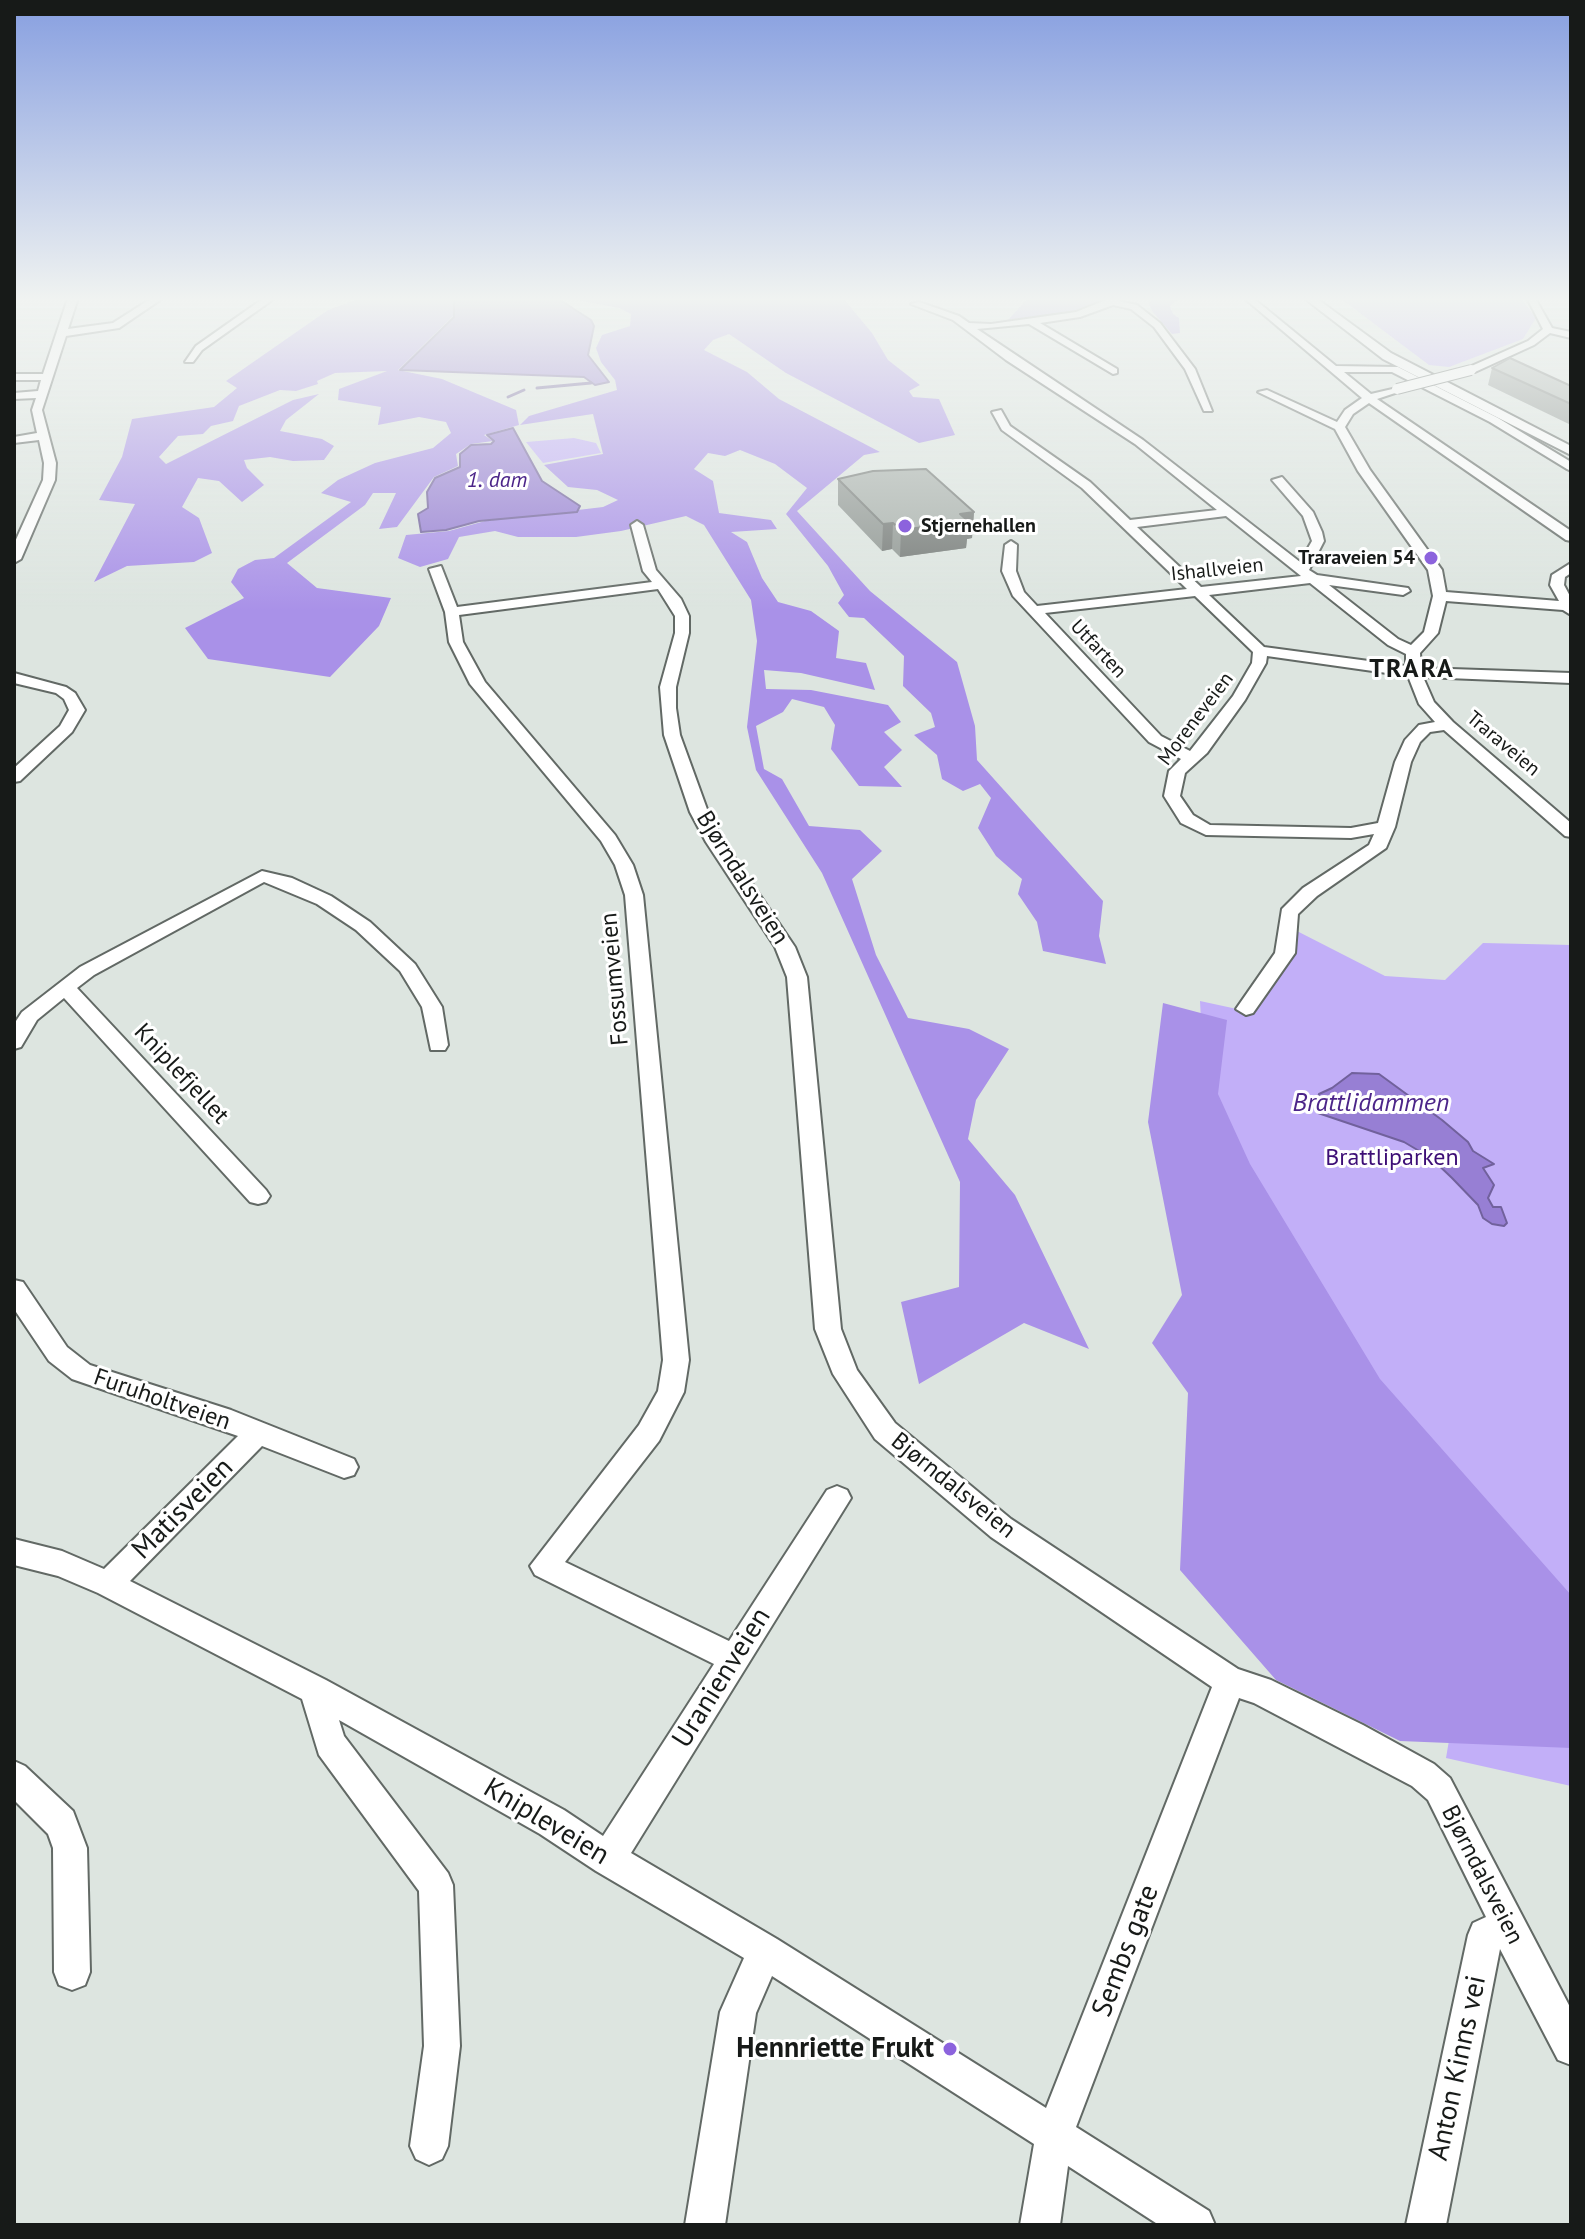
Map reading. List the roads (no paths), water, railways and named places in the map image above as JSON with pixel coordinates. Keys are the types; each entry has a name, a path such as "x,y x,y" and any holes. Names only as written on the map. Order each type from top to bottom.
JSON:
{"main road":[{"path":"1477,402 1571,451"},
{"path":"1491,402 1571,443"}],"street":[{"path":"14,559 49,480 50,463 37,410 39,402"},
{"path":"1080,402 1139,442 1231,512 1384,635 1417,648"},
{"path":"1205,402 1208,409"},
{"path":"1286,402 1339,427 1364,471 1435,570 1440,596 1569,608"},
{"path":"1339,427 1349,412 1363,402"},
{"path":"1376,402 1571,537"},
{"path":"1460,402 1571,467"},
{"path":"997,412 1006,428 1086,485 1129,524 1260,651 1414,672 1571,678"},
{"path":"14,440 43,436"},
{"path":"1278,480 1309,515 1316,532 1318,541 1308,574"},
{"path":"1129,524 1231,512"},
{"name":"Bjørndalsveien","path":"637,525 646,563 659,585 676,602 682,616 682,633 668,687 668,708 672,735 699,812 715,842 785,947 797,977 828,1329 846,1374 885,1431 1001,1528 1230,1681 1260,1690 1423,1775 1439,1789 1571,2047"},
{"name":"Utfarten","path":"1011,545 1011,584 1155,739 1191,758"},
{"path":"1569,608 1557,585 1559,575 1571,567"},
{"name":"Fossumveien","path":"436,569 452,612 456,642 478,684 609,839 624,865 634,895 676,1360 671,1392 649,1433 545,1566 734,1659"},
{"name":"Ishallveien","path":"1035,610 1199,592 1308,574 1403,591"},
{"path":"452,612 659,585"},
{"name":"Traraveien","path":"1440,596 1431,633 1417,648 1414,672 1427,704 1447,725 1571,832"},
{"name":"Moreneveien","path":"1260,651 1259,663 1247,686 1191,758 1177,771 1172,796 1187,819 1206,830 1351,833 1386,827"},
{"path":"14,678 61,690 70,696 77,710 66,729 14,777"},
{"path":"1246,1009 1285,953 1289,913 1310,892 1377,848 1386,827 1396,783 1413,740 1425,728 1447,725"},
{"path":"14,1042 29,1016 87,971 262,876 286,882 324,900 363,926 408,968 432,1007 438,1045"},
{"name":"Kniplefjellet","path":"65,987 258,1196"},
{"name":"Furuholtveien","path":"14,1289 58,1354 81,1372 222,1418 344,1467"},
{"name":"Matisveien","path":"108,1584 257,1434"},
{"name":"Uranienveien","path":"608,1859 837,1498"},
{"name":"Knipleveien","path":"14,1552 62,1564 108,1584 315,1690 539,1815 765,1951 1195,2225"},
{"name":"Sembs gate","path":"1040,2225 1054,2136 1230,1681"},
{"path":"315,1690 330,1744 436,1885 442,2046 429,2146"},
{"path":"14,1777 61,1823 70,1848 72,1972"},
{"name":"Anton Kinns vei","path":"1426,2225 1485,1935 1509,1929"},
{"path":"705,2225 738,2012 765,1951"}],"water":[{"name":"1. dam","path":"513,428 542,481 580,506 577,512 479,521 446,530 421,532 418,514 428,508 427,492 435,478 460,467 460,454 471,445 491,444 494,441 487,435"},
{"name":"Brattlidammen","path":"1352,1073 1379,1074 1442,1120 1468,1142 1473,1151 1494,1164 1483,1168 1494,1185 1488,1198 1493,1207 1501,1207 1507,1223 1504,1226 1492,1224 1483,1218 1478,1205 1452,1178 1431,1158 1404,1142 1318,1113 1315,1107 1319,1094"}],"place":[{"name":"Stjernehallen","path":"905,526"},
{"name":"Traraveien 54","path":"1431,558"},
{"name":"Hennriette Frukt","path":"950,2049"}],"district":[{"name":"TRARA","path":"1412,670"}],"park label":[{"name":"Brattliparken","path":"1392,1158"}]}
